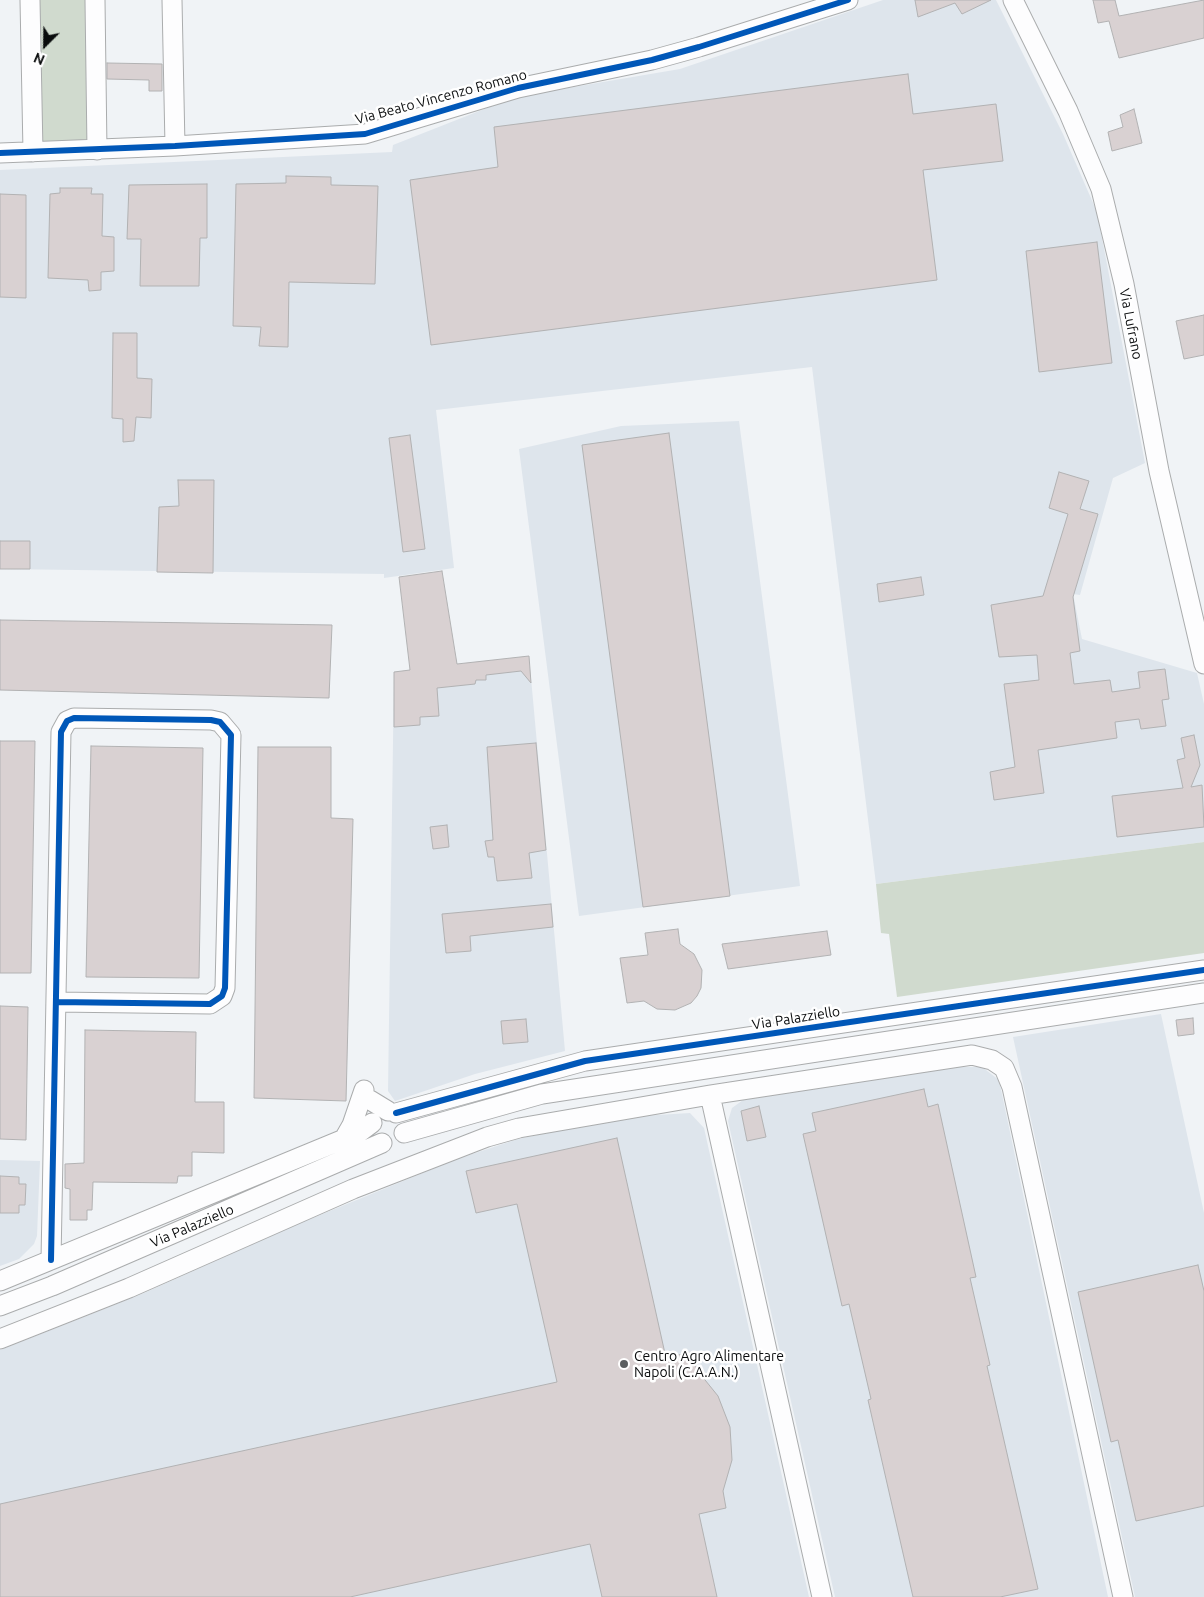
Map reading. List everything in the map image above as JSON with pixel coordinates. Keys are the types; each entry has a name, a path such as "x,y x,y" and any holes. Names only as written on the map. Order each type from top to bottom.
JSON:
{"street":[{"path":"30,0 32,152"},
{"path":"96,0 98,150"},
{"path":"172,0 175,146"},
{"name":"Via Beato Vincenzo Romano","path":"0,153 175,146 365,134 518,88 652,60 699,47 848,0"},
{"name":"Via Lufrano","path":"1013,0 1068,111 1101,189 1124,284 1159,471 1204,664"},
{"path":"51,1260 61,732 63,726 74,718 211,720 220,722 231,735 225,988 222,996 210,1004 56,1002"},
{"name":"Via Palazziello","path":"0,1281 344,1139 360,1132 383,1115 585,1061 1204,970"},
{"path":"404,1133 404,1122 383,1115 374,1135 382,1143 397,1141 404,1133 542,1094 1204,993"},
{"path":"0,1339 129,1288 353,1189 487,1137 519,1128 710,1095 972,1055 992,1060 1004,1068 1012,1087 1123,1597"},
{"path":"344,1139 352,1125 364,1090"},
{"path":"710,1095 822,1597"},
{"name":"Via Palazziello","path":"0,1306 52,1286 382,1143"}],"shaded area":[{"path":"36,0 89,0 90,142 37,142"},
{"path":"883,0 996,0 1063,134 1097,212 1145,463 1113,478 1080,595 1073,594 1082,639 1197,673 1204,704 1204,842 876,884 812,367 436,410 454,568 384,578 384,574 0,569 0,170 392,152 393,145 497,104 526,95 680,69"},
{"path":"739,421 800,886 579,916 519,449 621,426"},
{"path":"529,656 565,1051 475,1074 395,1101 388,1091 394,672"},
{"path":"1204,842 1204,953 897,997 889,934 881,933 876,884"},
{"path":"1161,1014 1204,1213 1204,1597 1135,1597 1013,1037"},
{"path":"959,1067 982,1067 999,1080 1108,1597 835,1597 728,1121 732,1108 743,1100"},
{"path":"690,1113 704,1128 809,1597 0,1597 0,1350 144,1293 298,1224 457,1159 518,1139 625,1117"},
{"path":"0,1160 40,1161 37,1236 34,1244 19,1259 0,1266"}],"building":[{"path":"915,0 991,0 962,14 955,3 918,17"},
{"path":"1093,0 1115,0 1119,16 1204,0 1204,38 1119,58 1109,21 1098,23"},
{"path":"107,63 162,64 162,91 149,91 149,80 107,79"},
{"path":"908,74 913,114 996,104 1003,161 923,170 937,280 431,345 410,180 498,167 494,127"},
{"path":"1134,109 1142,143 1112,151 1108,132 1123,127 1120,115"},
{"path":"286,176 331,177 331,185 378,186 375,284 289,282 288,347 259,346 261,327 233,326 236,184 286,183"},
{"path":"207,184 207,238 200,238 199,286 140,286 141,239 127,239 129,185"},
{"path":"60,188 92,188 91,194 103,194 102,236 114,237 114,271 101,272 101,290 89,291 88,280 48,278 50,194 60,193"},
{"path":"0,194 26,195 26,298 0,297"},
{"path":"1097,242 1112,363 1039,372 1026,251"},
{"path":"1204,315 1204,355 1184,359 1176,321"},
{"path":"113,333 137,333 137,378 152,379 151,418 136,417 134,441 123,442 123,419 112,418"},
{"path":"669,433 730,896 643,907 582,445"},
{"path":"410,435 425,549 403,552 389,438"},
{"path":"1059,472 1089,481 1080,509 1098,514 1073,597 1080,651 1070,653 1074,684 1110,680 1112,692 1140,688 1138,672 1165,669 1169,699 1162,700 1166,726 1141,729 1139,719 1115,722 1117,738 1038,750 1044,793 994,800 990,772 1015,767 1004,684 1039,680 1037,655 999,657 991,605 1043,596 1068,514 1049,508"},
{"path":"178,480 214,480 213,573 157,572 159,507 179,506"},
{"path":"0,541 30,541 30,569 0,569"},
{"path":"442,571 457,664 529,656 531,683 521,671 486,675 486,680 476,680 475,684 437,688 439,716 420,717 420,725 394,727 394,672 410,670 399,577"},
{"path":"921,577 924,595 879,602 877,584"},
{"path":"0,620 332,625 329,698 0,690"},
{"path":"1194,735 1200,765 1191,787 1202,785 1204,827 1117,837 1112,796 1183,788 1177,760 1185,758 1181,738"},
{"path":"0,741 35,741 31,973 0,973"},
{"path":"536,743 546,850 529,853 532,878 497,881 494,857 488,857 485,841 493,840 487,747"},
{"path":"91,746 203,748 199,978 86,977"},
{"path":"258,747 331,747 331,818 353,819 346,1101 254,1098"},
{"path":"447,825 449,847 433,849 430,827"},
{"path":"551,904 553,927 470,936 471,951 446,953 442,914"},
{"path":"678,929 680,944 694,954 702,970 701,988 697,996 691,1003 675,1010 657,1009 644,1001 627,1003 620,958 648,955 645,933"},
{"path":"827,931 831,955 728,969 722,944"},
{"path":"0,1006 28,1007 26,1140 0,1139"},
{"path":"1193,1018 1194,1034 1178,1036 1176,1020"},
{"path":"526,1019 528,1042 503,1044 501,1021"},
{"path":"85,1030 196,1032 195,1102 224,1102 224,1153 192,1152 192,1176 178,1176 177,1183 93,1182 92,1210 87,1210 87,1220 70,1220 70,1189 65,1188 65,1164 84,1163"},
{"path":"924,1089 928,1107 938,1104 976,1277 970,1278 990,1365 987,1366 1038,1589 1000,1597 913,1597 868,1400 871,1399 849,1304 842,1306 803,1134 816,1131 812,1113"},
{"path":"759,1106 766,1137 747,1141 741,1111"},
{"name":"Centro Agro Alimentare Napoli (C.A.A.N.)","path":"617,1138 666,1358 691,1352 697,1370 718,1396 730,1427 732,1460 723,1491 726,1508 699,1514 717,1597 602,1597 590,1544 350,1597 0,1597 0,1504 557,1382 517,1204 476,1213 466,1171"},
{"path":"0,1176 19,1177 19,1184 26,1184 25,1205 19,1205 19,1213 0,1213"},
{"path":"1198,1265 1204,1291 1204,1506 1136,1521 1118,1440 1111,1442 1078,1292"}],"cycle path":[{"path":"0,153 175,146 365,134 518,88 652,60 699,47 848,0"},
{"path":"51,1260 61,732 67,721 74,718 211,720 220,722 231,735 225,988 222,996 210,1004 56,1002"},
{"path":"396,1113 585,1061 1204,970"}],"place":[{"name":"Centro Agro Alimentare Napoli (C.A.A.N.)","path":"624,1364"}]}
